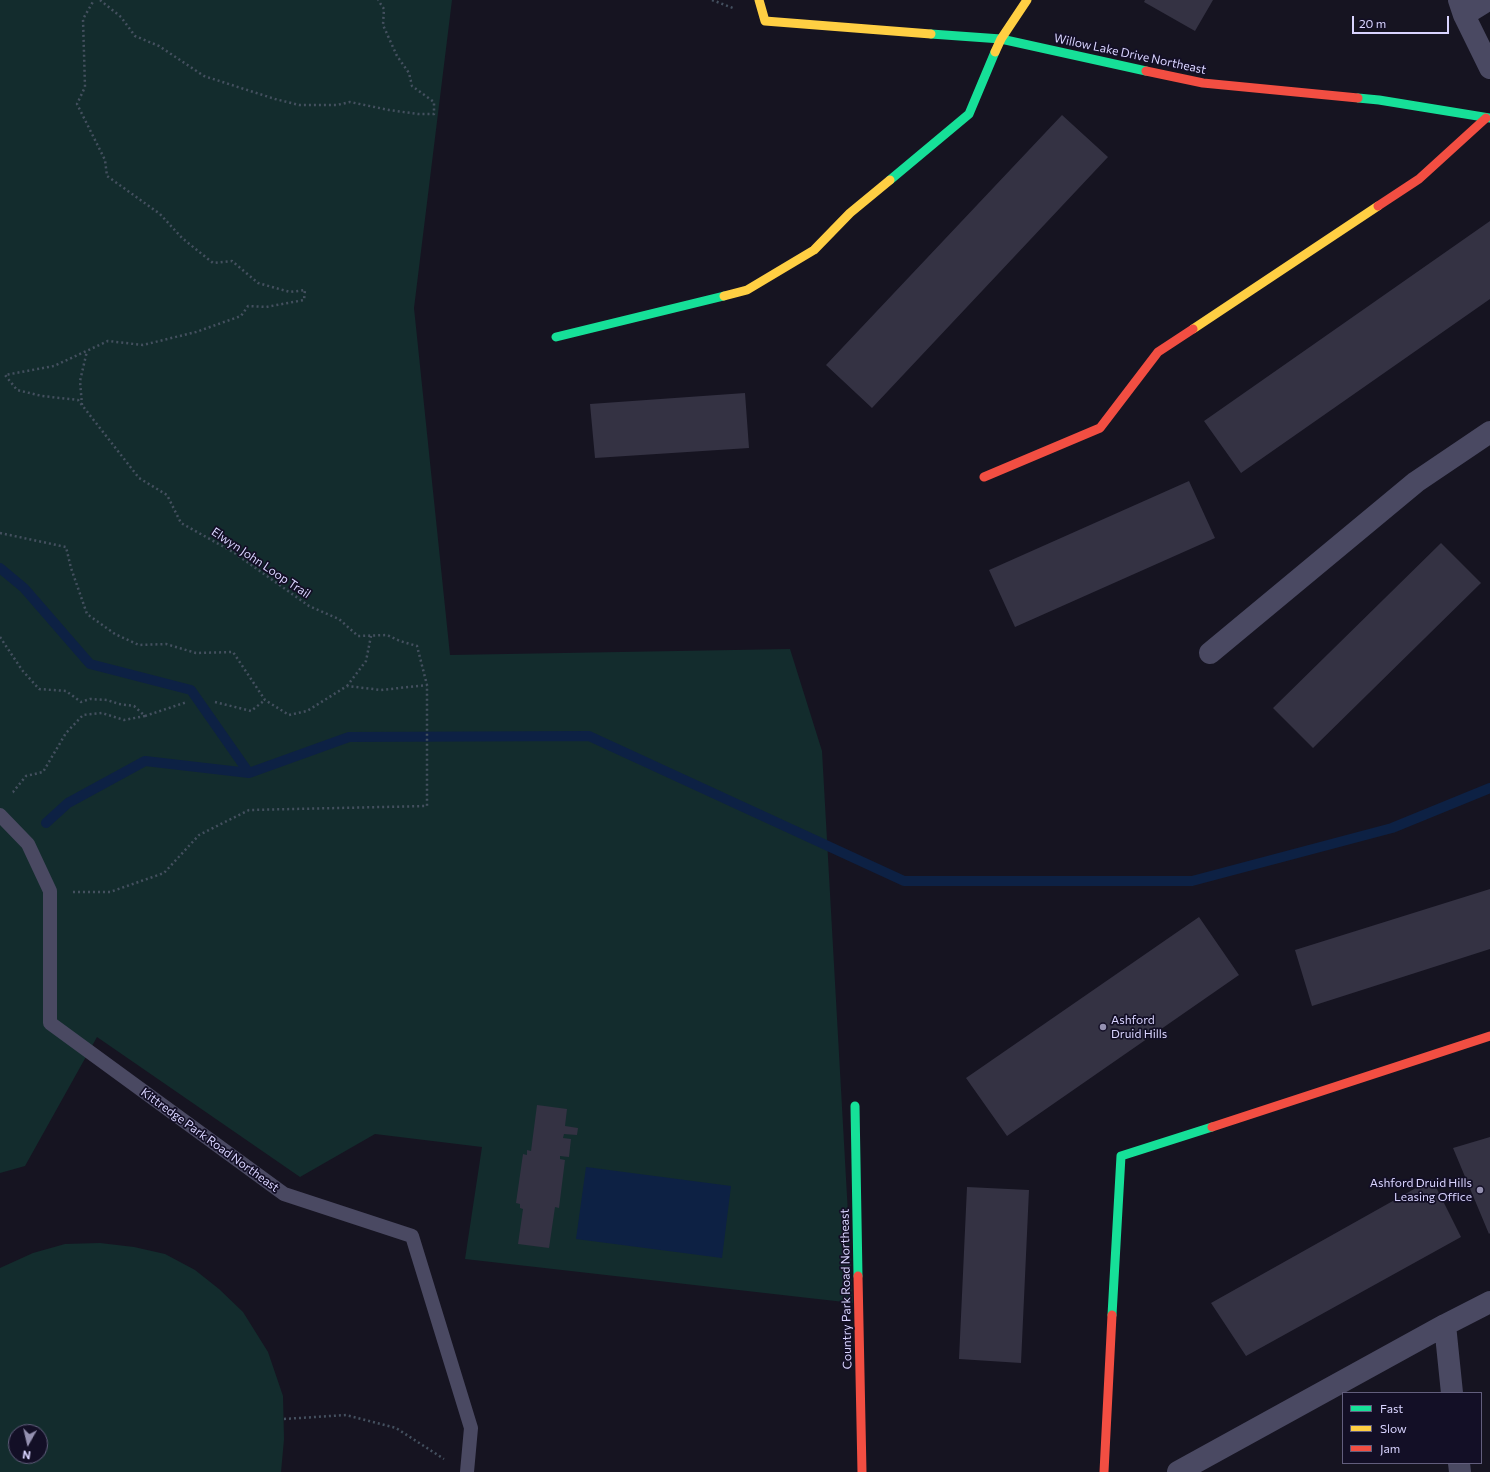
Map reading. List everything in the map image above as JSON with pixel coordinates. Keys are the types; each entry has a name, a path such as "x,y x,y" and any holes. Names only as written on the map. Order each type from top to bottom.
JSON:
{"street":[{"name":"Willow Lake Drive Northeast","path":"759,0 765,21 1001,39 1203,83 1379,100 1488,118"},
{"path":"556,337 747,290 814,250 850,213 970,114 1001,39 1027,0"},
{"path":"1488,0 1462,7 1490,68"},
{"path":"984,477 1100,428 1158,352 1419,179 1488,118"},
{"path":"1210,653 1416,482 1490,432"},
{"path":"1104,1472 1121,1156 1490,1036"},
{"name":"Country Park Road Northeast","path":"855,1106 862,1472"},
{"path":"1178,1472 1445,1325 1490,1302"},
{"path":"1445,1325 1452,1392"}],"lane":[{"name":"Kittredge Park Road Northeast","path":"0,815 28,844 50,891 50,1023 284,1194 412,1236 471,1428 467,1471"}],"path":[{"path":"5,376 54,366 108,341 144,345 196,332 240,316 248,306 266,307 304,300 305,290 290,292 258,283 232,261 213,263 182,238 160,214 107,176 105,160 77,104 85,87 83,19 94,0"},
{"path":"100,0 121,17 135,36 159,46 204,76 275,99 299,105 337,105 350,102 388,110 418,114 434,114 434,102 412,86 409,73 396,56 383,25 384,9 378,0"},
{"path":"82,405 80,381 87,351"},
{"path":"0,374 5,376 17,390 42,396 78,400 82,405"},
{"name":"Elwyn John Loop Trail","path":"50,891 110,892 164,873 199,835 249,810 427,806 427,684 416,646 387,635 358,636 339,619 309,606 233,552 181,523 167,495 139,478 82,405"},
{"path":"0,533 66,547 71,568 87,614 115,634 139,645 166,644 196,653 233,652 266,700 289,715 307,711 347,686 366,661 371,636"},
{"path":"0,637 22,670 39,689 66,690 81,702 90,699 107,700 119,704 134,706 146,716"},
{"path":"347,686 382,690 427,684"},
{"path":"215,702 251,711 266,700"},
{"path":"7,794 13,792 26,776 42,772 66,733 83,715 102,713 124,720 146,716 187,702"},
{"path":"284,1419 346,1415 389,1426 396,1428 451,1463 467,1471"}],"green space":[{"path":"0,0 452,0 414,308 450,655 790,649 822,751 853,1303 465,1259 482,1147 375,1134 300,1177 97,1037 25,1166 0,1173"},
{"path":"100,1243 134,1247 165,1254 195,1270 219,1289 243,1312 268,1352 283,1396 284,1439 281,1472 0,1472 0,1268 33,1253 65,1244"}],"water":[{"path":"586,1167 731,1186 722,1258 576,1239"}],"building":[{"path":"1145,0 1213,0 1195,31 1144,2"},
{"path":"1062,115 1108,157 872,408 826,365"},
{"path":"1490,221 1490,299 1241,473 1204,421"},
{"path":"745,393 749,448 595,458 590,404"},
{"path":"1189,481 1215,538 1015,627 989,570"},
{"path":"1441,543 1481,583 1313,748 1273,708"},
{"path":"1490,889 1490,949 1312,1006 1295,950"},
{"name":"Ashford Druid Hills","path":"1199,917 1239,975 1007,1136 966,1078"},
{"path":"537,1105 567,1109 565,1126 578,1128 577,1135 564,1134 563,1138 571,1139 569,1157 560,1156 560,1159 565,1160 559,1208 555,1207 549,1248 518,1244 523,1209 520,1208 520,1204 516,1203 523,1154 527,1155 527,1150 531,1151"},
{"name":"Ashford Druid Hills Leasing Office","path":"1490,1137 1490,1233 1489,1234 1453,1148"},
{"path":"1432,1179 1461,1237 1246,1356 1211,1303"},
{"path":"967,1187 1029,1190 1021,1363 959,1359"}],"waterway":[{"path":"0,568 24,588 90,664 191,690 249,773 349,737 589,736 904,881 1192,881 1392,828 1490,788"},
{"path":"46,823 68,803 145,761 249,773"}],"traffic: fast":[{"path":"931,34 1001,39 1146,71"},
{"path":"890,180 969,114 995,52"},
{"path":"1358,98 1490,118"},
{"path":"556,337 724,296"},
{"path":"855,1106 858,1276"},
{"path":"1112,1315 1121,1156 1212,1127"}],"traffic: slow":[{"path":"759,0 765,21 931,34"},
{"path":"995,52 1001,39 1027,0"},
{"path":"724,296 747,290 814,250 850,213 890,180"},
{"path":"1193,329 1378,206"}],"traffic: jam":[{"path":"1146,71 1203,83 1358,98"},
{"path":"1378,206 1419,179 1486,118"},
{"path":"984,477 1100,428 1158,352 1193,329"},
{"path":"1212,1127 1490,1036"},
{"path":"858,1276 862,1472"},
{"path":"1104,1472 1112,1315"}],"place":[{"name":"Ashford Druid Hills","path":"1103,1027"},
{"name":"Ashford Druid Hills Leasing Office","path":"1480,1190"}]}
